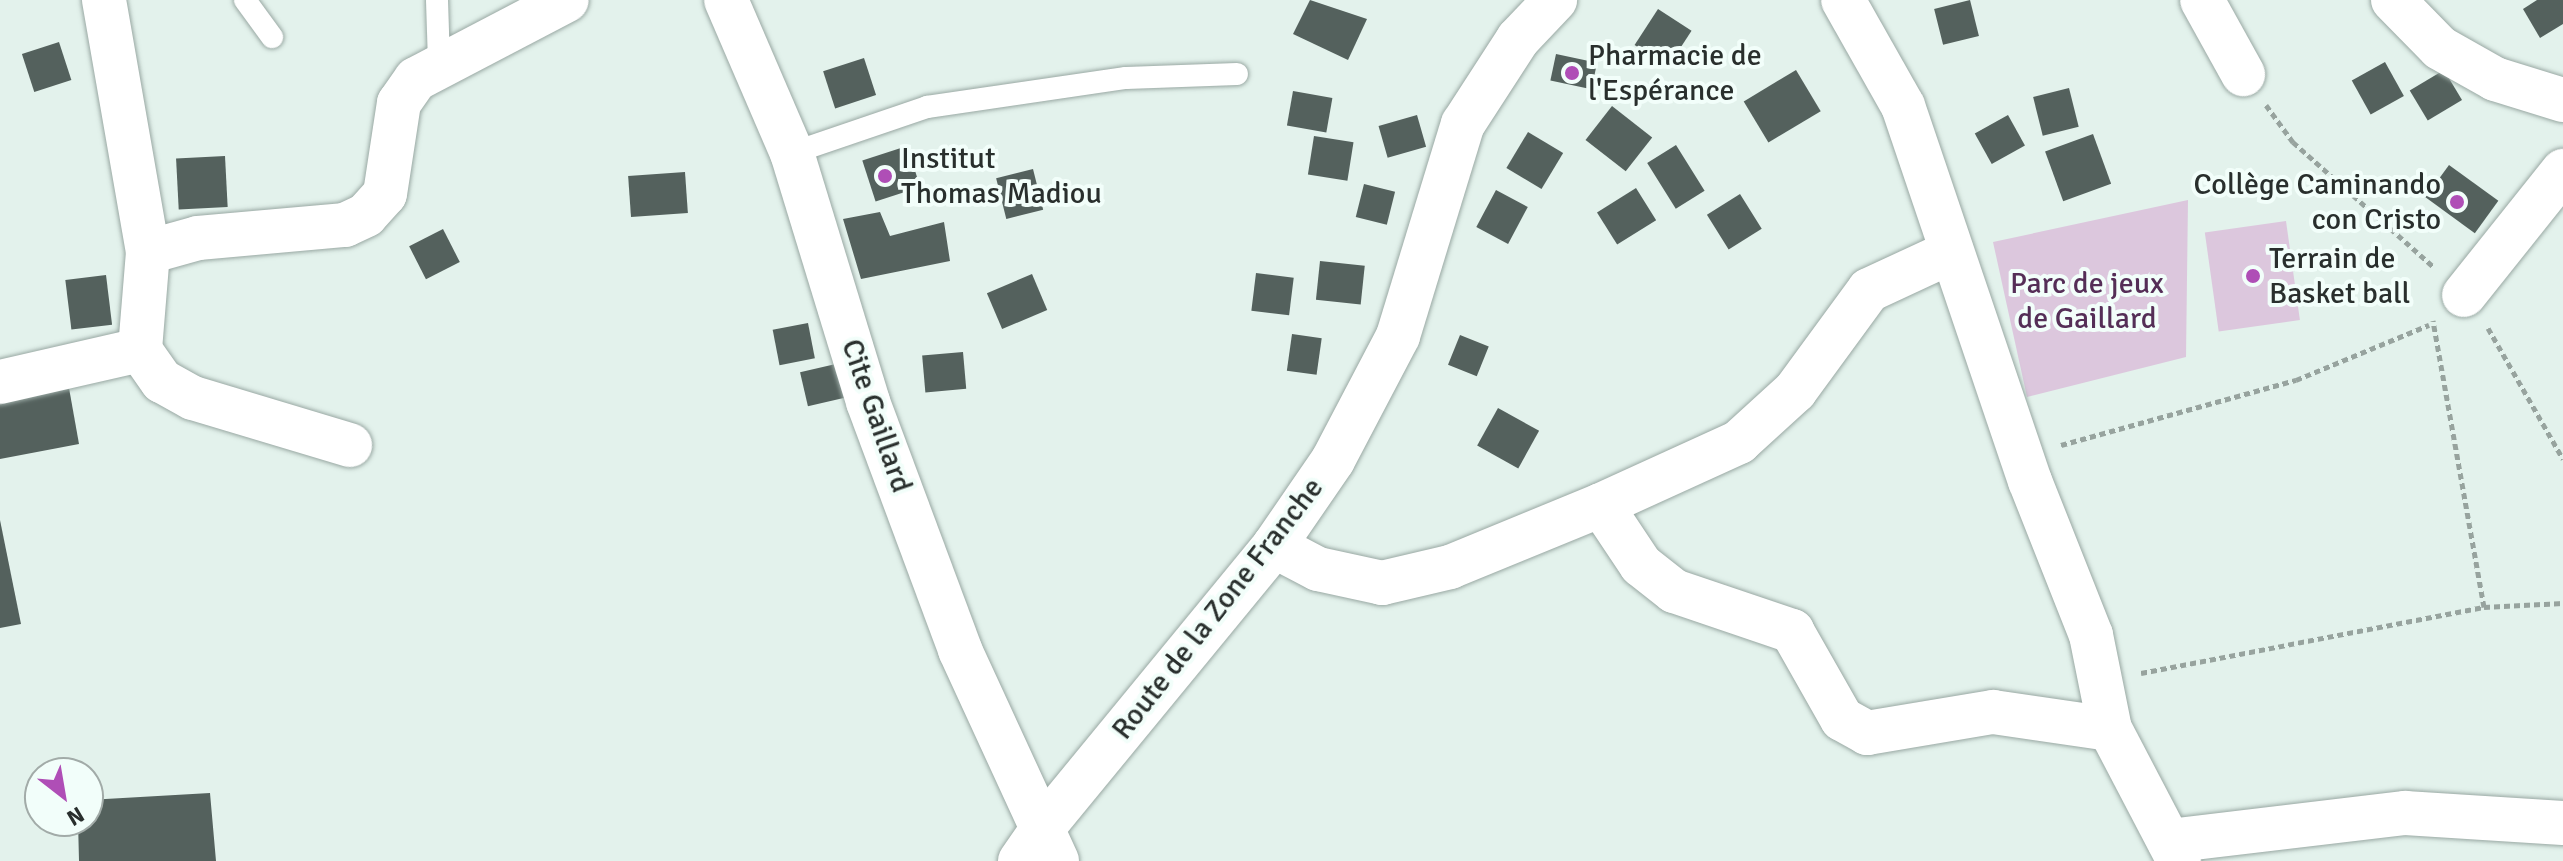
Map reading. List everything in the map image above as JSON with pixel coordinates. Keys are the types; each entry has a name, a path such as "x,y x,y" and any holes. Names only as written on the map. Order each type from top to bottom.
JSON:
{"street":[{"path":"104,0 148,252 140,350 162,381 193,398 350,445"},
{"path":"148,252 198,238 345,225 366,215 385,194 394,166 399,103 439,63 567,0"},
{"name":"Cite Gaillard","path":"726,0 792,153 868,402 960,650 1051,843"},
{"name":"Route de la Zone Franche","path":"1020,861 1051,843 1274,546 1333,460 1398,336 1463,124 1518,39 1555,0"},
{"path":"1843,0 1903,106 1951,252 2104,680 2110,729 2174,851 2405,813 2563,823"},
{"path":"2202,0 2243,74"},
{"path":"2393,0 2440,48 2495,79 2563,100"},
{"path":"2464,295 2563,171"},
{"path":"1274,546 1318,569 1382,583 1450,567 1601,505 1739,442 1795,391 1869,290 1951,252"},
{"path":"0,382 140,350"},
{"path":"1601,505 1641,565 1674,591 1792,631 1842,719 1867,733 1993,712 2110,729"}],"lane":[{"path":"245,0 272,37"},
{"path":"437,0 439,63"},
{"path":"792,153 927,107 1126,78 1237,74"}],"path":[{"path":"2243,74 2293,142 2464,295 2563,459"},
{"path":"2024,457 2296,380 2429,325 2464,295"},
{"path":"2429,325 2484,607"},
{"path":"2104,680 2484,607 2563,603"}],"green space":[{"name":"Parc de jeux de Gaillard","path":"2188,200 2186,357 2027,397 1993,242"},
{"name":"Terrain de Basket ball","path":"2286,221 2300,320 2219,331 2205,232"}],"building":[{"path":"1310,0 1367,19 1348,60 1293,34"},
{"path":"1970,0 1979,36 1943,45 1934,9"},
{"path":"2537,0 2563,0 2563,24 2540,38 2523,9"},
{"path":"1658,9 1692,31 1668,67 1635,45"},
{"path":"59,42 71,80 34,92 22,54"},
{"path":"1556,54 1597,63 1591,89 1550,80"},
{"path":"864,58 876,95 835,108 823,71"},
{"path":"2385,62 2404,96 2371,115 2352,80"},
{"path":"1796,70 1821,111 1768,143 1744,101"},
{"path":"2444,70 2462,100 2428,121 2410,91"},
{"path":"2069,88 2079,127 2043,136 2033,97"},
{"path":"1293,91 1332,98 1326,132 1287,125"},
{"path":"1612,106 1652,137 1626,171 1586,140"},
{"path":"1417,115 1426,147 1388,158 1379,126"},
{"path":"2008,115 2025,146 1992,164 1975,133"},
{"path":"1528,132 1563,153 1542,189 1506,168"},
{"path":"2093,134 2111,184 2063,201 2045,151"},
{"path":"1314,136 1354,142 1347,181 1308,175"},
{"path":"1676,145 1705,191 1676,209 1647,163"},
{"path":"907,146 920,187 876,201 862,161"},
{"path":"225,156 228,207 179,209 176,159"},
{"path":"2449,165 2498,201 2475,233 2425,197"},
{"path":"1033,169 1043,210 1006,219 996,178"},
{"path":"685,172 688,213 631,217 628,176"},
{"path":"1364,184 1395,192 1387,225 1356,217"},
{"path":"1636,188 1656,220 1617,245 1597,212"},
{"path":"1496,190 1528,207 1508,244 1476,227"},
{"path":"1740,194 1762,229 1729,249 1707,215"},
{"path":"880,212 890,236 944,222 950,261 861,279 843,219"},
{"path":"443,229 460,262 426,279 409,246"},
{"path":"1320,261 1365,266 1361,304 1316,300"},
{"path":"1256,273 1294,278 1289,315 1251,311"},
{"path":"1032,274 1047,310 1002,329 987,293"},
{"path":"106,275 112,325 71,330 65,280"},
{"path":"808,323 815,358 780,365 773,330"},
{"path":"1292,334 1322,338 1317,375 1287,371"},
{"path":"1460,335 1489,347 1477,376 1448,365"},
{"path":"963,352 966,389 925,392 922,356"},
{"path":"840,363 848,397 808,406 800,372"},
{"path":"69,388 79,444 0,459 0,401"},
{"path":"1498,408 1539,431 1518,468 1477,446"},
{"path":"0,520 21,624 0,628"},
{"path":"210,793 216,861 79,861 78,837 104,837 104,799"}],"place":[{"name":"Pharmacie de l'Espérance","path":"1572,73"},
{"name":"Institut Thomas Madiou","path":"885,176"},
{"name":"Collège Caminando con Cristo","path":"2457,202"},
{"name":"Terrain de Basket ball","path":"2253,276"}]}
